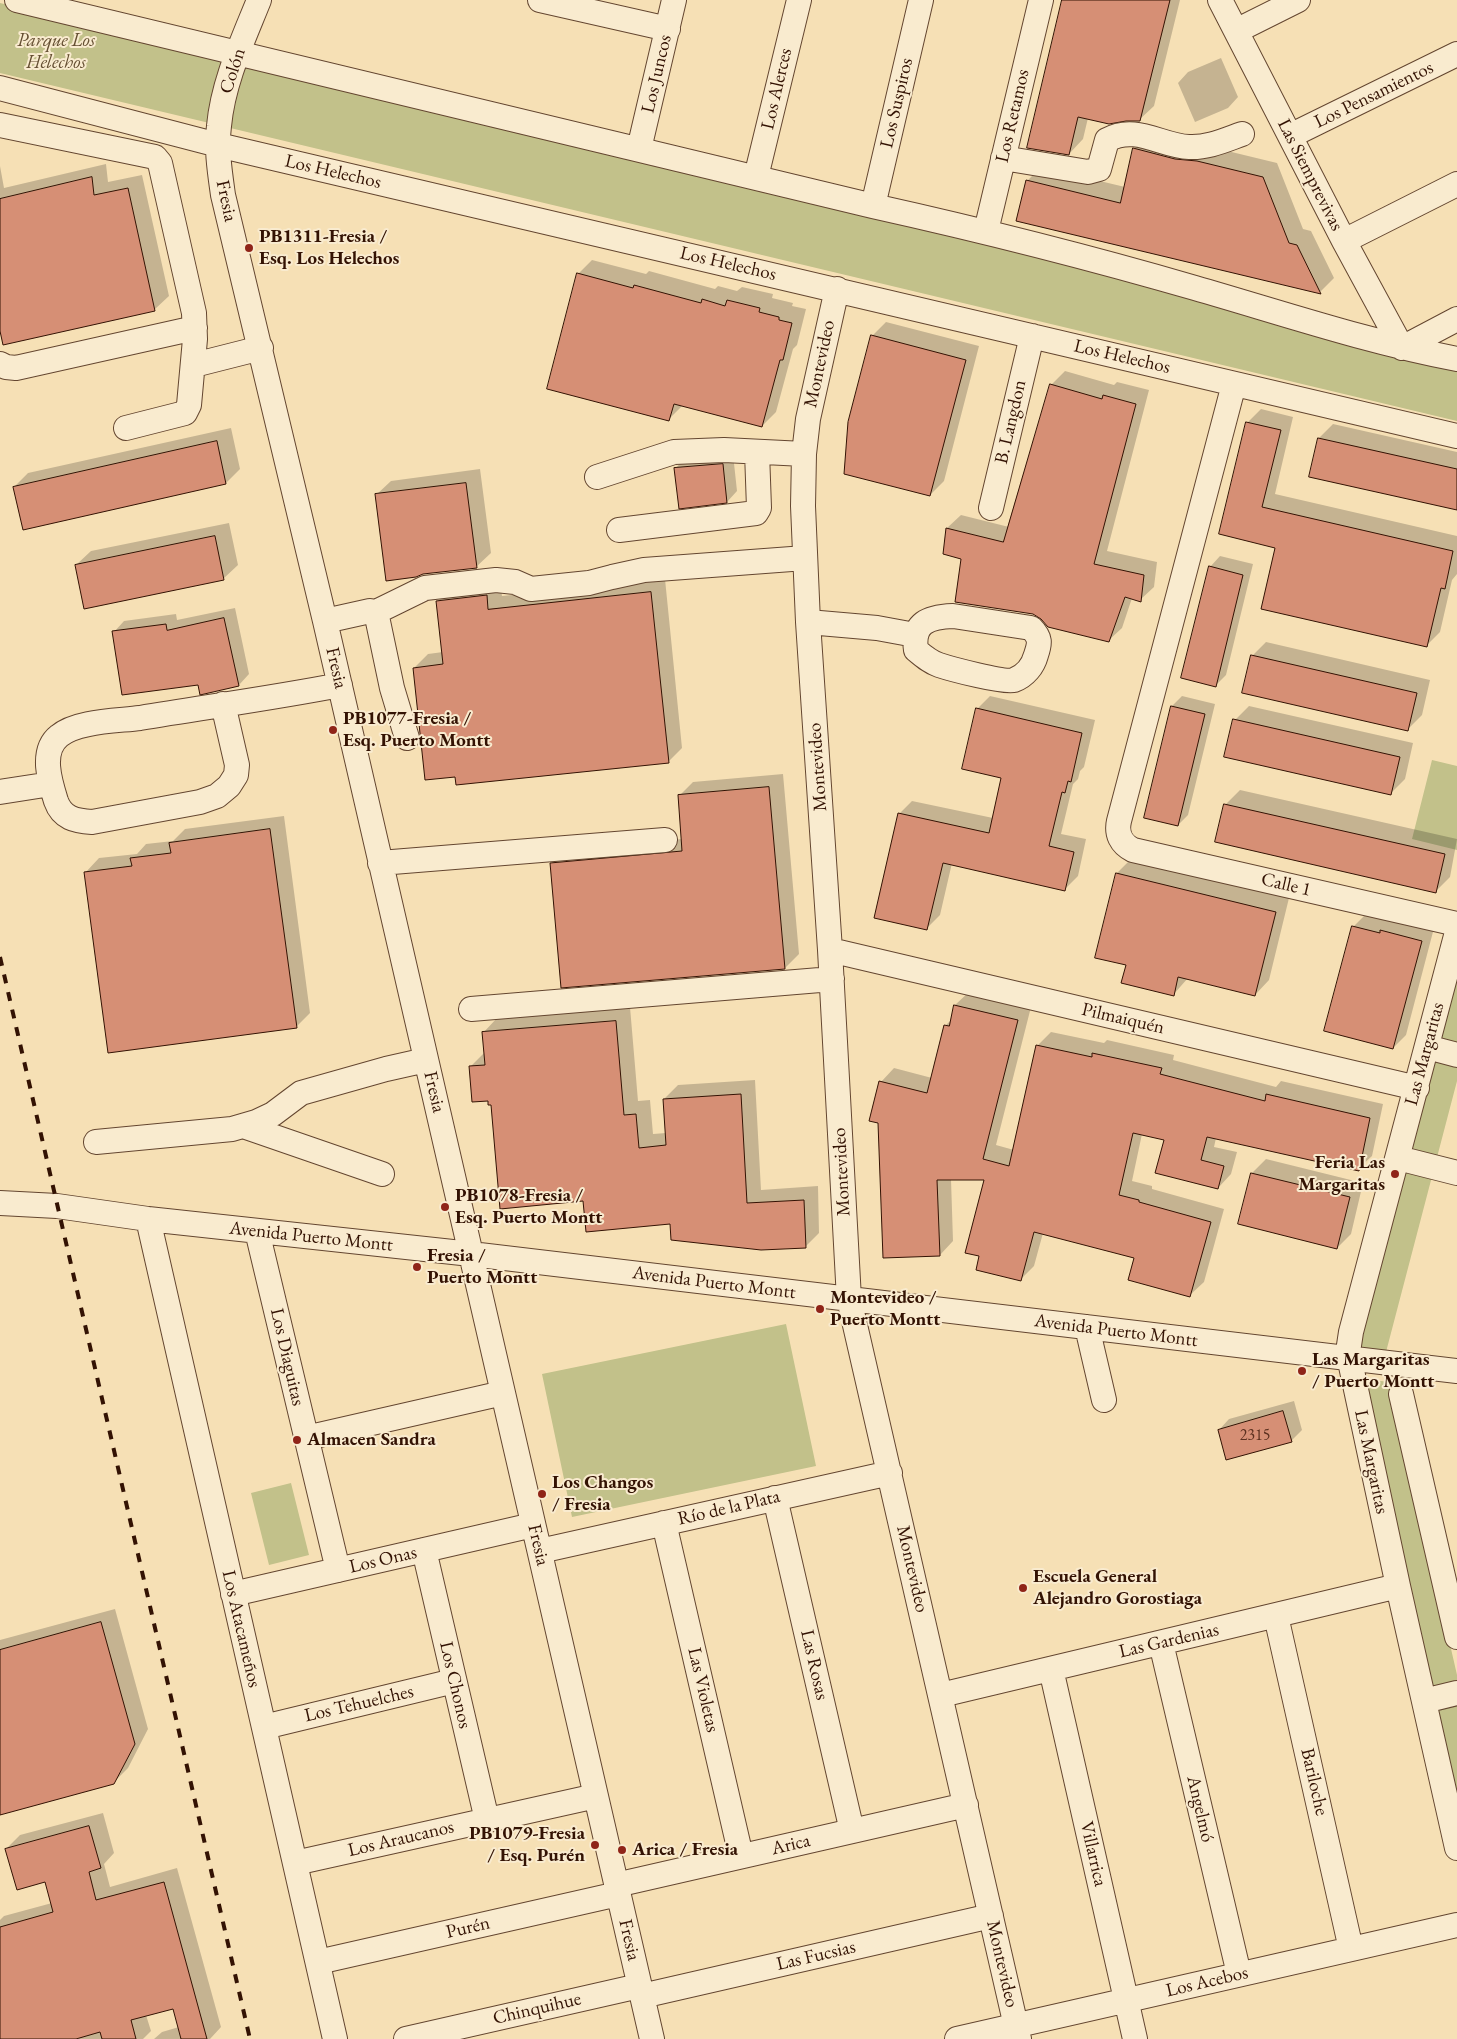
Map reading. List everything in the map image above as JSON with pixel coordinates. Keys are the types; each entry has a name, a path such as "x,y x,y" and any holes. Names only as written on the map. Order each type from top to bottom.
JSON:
{"street":[{"path":"17,0 872,206 986,231 1153,276 1402,348 1457,359"},
{"name":"Colón","path":"218,145 223,101 238,54 260,0"},
{"path":"540,0 668,29"},
{"name":"Los Juncos","path":"639,149 674,0"},
{"name":"Los Alerces","path":"756,177 799,0"},
{"name":"Los Suspiros","path":"872,206 920,0"},
{"name":"Los Retamos","path":"986,231 1041,0"},
{"name":"Las Siemprevivas","path":"1220,0 1344,241 1402,348"},
{"path":"1236,31 1298,0"},
{"name":"Los Pensamientos","path":"1290,136 1457,54"},
{"name":"Los Helechos","path":"0,88 218,145 1457,436"},
{"path":"0,124 155,157 160,163 194,312 194,365 189,405 184,413 126,428"},
{"path":"1004,158 1088,172 1099,169 1107,140 1118,134 1141,135 1186,147 1202,147 1242,134"},
{"name":"Fresia","path":"218,145 223,195 340,684 652,2039"},
{"path":"1344,241 1457,184"},
{"name":"Montevideo","path":"837,289 812,399 804,454 803,506 808,622 832,979 849,1299 1017,2032"},
{"path":"1402,348 1457,319"},
{"path":"0,364 16,368 195,328"},
{"name":"B. Langdon","path":"991,508 1032,336"},
{"path":"194,365 261,348"},
{"name":"Calle 1","path":"1234,384 1119,821 1120,838 1123,843 1133,850 1457,924"},
{"path":"597,477 674,452 724,450 804,454"},
{"path":"619,530 756,513 759,508 757,452"},
{"path":"325,621 370,611 376,612 425,588 496,580 515,582 531,589 589,584 644,570 806,558"},
{"path":"376,612 392,688 407,738"},
{"path":"953,616 1031,628 1039,636 1040,644 1034,662 1027,672 1013,680 1002,680 938,664 925,658 916,650 915,635 917,629 928,621 939,617 953,616"},
{"path":"808,622 870,627 915,635"},
{"path":"223,704 237,765 236,775 229,786 217,796 200,802 92,822 77,821 67,817 58,807 51,784 48,762 49,749 58,736 77,727 340,684"},
{"path":"0,792 51,784"},
{"path":"380,863 665,840"},
{"name":"Las Margaritas","path":"1457,933 1348,1347 1424,1701 1453,1810 1457,1848"},
{"name":"Pilmaiquén","path":"830,950 1416,1088"},
{"path":"471,1009 832,979"},
{"path":"1427,1047 1457,1055"},
{"path":"96,1142 232,1129 273,1114 301,1093 386,1069 426,1060"},
{"path":"243,1126 382,1174"},
{"path":"1398,1158 1457,1173"},
{"name":"Avenida Puerto Montt","path":"0,1203 57,1206 148,1219 472,1254 1457,1371"},
{"name":"Los Atacameños","path":"148,1219 335,2039"},
{"name":"Los Diaguitas","path":"257,1231 338,1570"},
{"path":"1087,1327 1104,1400"},
{"path":"306,1438 503,1393"},
{"path":"1401,1394 1457,1637"},
{"name":"Río de la Plata","path":"540,1551 890,1473"},
{"name":"Las Rosas","path":"775,1498 852,1831"},
{"name":"Las Violetas","path":"664,1523 741,1856"},
{"name":"Los Onas","path":"233,1594 534,1525"},
{"name":"Los Chonos","path":"424,1550 487,1820"},
{"name":"Las Gardenias","path":"940,1695 1398,1586"},
{"name":"Bariloche","path":"1276,1616 1351,1949"},
{"name":"Angelmó","path":"1161,1643 1239,1974"},
{"name":"Villarrica","path":"1051,1669 1135,2039"},
{"name":"Los Tehuelches","path":"264,1727 454,1681"},
{"path":"1424,1701 1457,1693"},
{"name":"Los Araucanos","path":"295,1863 596,1796"},
{"name":"Arica","path":"617,1889 741,1856 966,1805"},
{"name":"Purén","path":"318,1962 617,1889"},
{"name":"Las Fucsias","path":"641,1991 991,1916"},
{"name":"Los Acebos","path":"957,2039 1017,2032 1126,2000 1457,1925"},
{"name":"Chinquihue","path":"406,2039 641,1991"}],"green space":[{"name":"Parque Los Helechos","path":"0,3 1248,307 1457,367 1457,421 0,73"},
{"path":"1432,760 1457,766 1457,850 1412,839"},
{"path":"1457,970 1457,1081 1386,1352 1360,1347"},
{"path":"786,1324 816,1466 572,1517 542,1374"},
{"path":"1362,1379 1390,1382 1457,1675 1457,1801"},
{"path":"291,1483 309,1555 269,1565 251,1493"}],"building":[{"path":"1062,0 1170,0 1140,121 1109,124 1078,117 1069,155 1027,148"},
{"path":"1133,148 1175,159 1197,161 1263,177 1289,243 1297,245 1321,294 1016,221 1026,180 1120,203"},
{"path":"92,177 94,195 128,188 155,311 3,345 0,331 0,199"},
{"path":"577,273 633,288 634,285 701,303 702,299 725,306 727,300 760,308 759,312 779,317 779,320 792,323 783,360 780,360 762,427 674,404 669,421 547,389"},
{"path":"871,335 966,360 930,496 844,474 848,422"},
{"path":"1050,384 1102,399 1103,395 1136,404 1094,564 1144,575 1141,602 1125,597 1109,642 1048,627 1033,614 955,602 961,559 943,554 946,528 1003,542"},
{"path":"1246,422 1281,430 1262,507 1453,551 1445,589 1441,588 1427,647 1261,609 1275,548 1219,534"},
{"path":"1318,438 1457,469 1457,510 1309,477"},
{"path":"217,441 226,484 23,530 13,487"},
{"path":"723,464 727,503 679,509 674,468"},
{"path":"466,483 477,568 423,574 416,577 386,581 375,494"},
{"path":"215,536 224,580 84,609 75,565"},
{"path":"1209,566 1243,575 1216,687 1181,678"},
{"path":"651,592 669,763 456,785 455,777 425,780 413,668 443,664 436,601 487,595 488,609"},
{"path":"224,618 239,686 200,695 198,685 122,695 112,631 166,624 167,630"},
{"path":"1251,655 1417,693 1408,731 1242,693"},
{"path":"1171,706 1205,714 1178,826 1144,818"},
{"path":"976,708 1082,733 1071,782 1068,781 1065,793 1062,792 1049,846 1074,852 1065,891 943,863 927,930 874,918 898,813 989,833 1001,778 962,769"},
{"path":"1233,719 1400,757 1391,795 1224,757"},
{"path":"769,787 785,969 561,988 550,863 682,851 678,795"},
{"path":"1224,804 1445,854 1436,893 1215,842"},
{"path":"270,829 297,1028 108,1053 84,872 132,866 130,858 171,853 169,843"},
{"path":"1116,873 1276,912 1255,996 1178,977 1174,996 1121,983 1126,965 1095,958"},
{"path":"1352,926 1380,933 1380,930 1422,941 1393,1049 1324,1031"},
{"path":"954,1005 1018,1020 983,1159 1009,1166 1036,1045 1092,1057 1092,1053 1162,1068 1160,1074 1265,1101 1266,1094 1370,1118 1359,1171 1207,1137 1201,1160 1224,1166 1218,1189 1155,1173 1164,1140 1133,1133 1119,1195 1211,1222 1190,1297 1128,1280 1134,1258 1034,1232 1021,1281 976,1270 979,1256 965,1253 984,1180 937,1180 940,1256 883,1258 878,1123 869,1121 879,1081 927,1093 944,1025 949,1026"},
{"path":"616,1021 624,1115 636,1114 639,1148 666,1145 663,1099 741,1094 747,1203 804,1200 806,1248 761,1250 671,1240 670,1224 586,1232 583,1201 500,1209 491,1105 488,1105 488,1101 472,1102 469,1066 485,1065 482,1032"},
{"path":"1251,1173 1350,1197 1337,1249 1238,1224"},
{"path":"1283,1411 1292,1442 1226,1460 1218,1430"},
{"path":"101,1622 135,1744 114,1784 0,1815 0,1650"},
{"path":"89,1826 101,1868 89,1872 96,1900 164,1882 207,2039 181,2039 173,2009 131,2020 136,2039 102,2039 100,2032 76,2039 0,2039 0,1927 53,1912 45,1882 17,1890 5,1849"}],"railway":[{"path":"0,957 250,2039"}],"place":[{"name":"PB1311-Fresia / Esq. Los Helechos","path":"249,248"},
{"name":"PB1077-Fresia / Esq. Puerto Montt","path":"333,730"},
{"name":"Feria Las Margaritas","path":"1395,1174"},
{"name":"PB1078-Fresia / Esq. Puerto Montt","path":"445,1207"},
{"name":"Fresia / Puerto Montt","path":"417,1267"},
{"name":"Montevideo / Puerto Montt","path":"820,1309"},
{"name":"Las Margaritas / Puerto Montt","path":"1302,1371"},
{"name":"Almacen Sandra","path":"297,1440"},
{"name":"Los Changos / Fresia","path":"542,1494"},
{"name":"Escuela General Alejandro Gorostiaga","path":"1023,1588"},
{"name":"PB1079-Fresia / Esq. Purén","path":"595,1845"},
{"name":"Arica / Fresia","path":"622,1850"}]}
